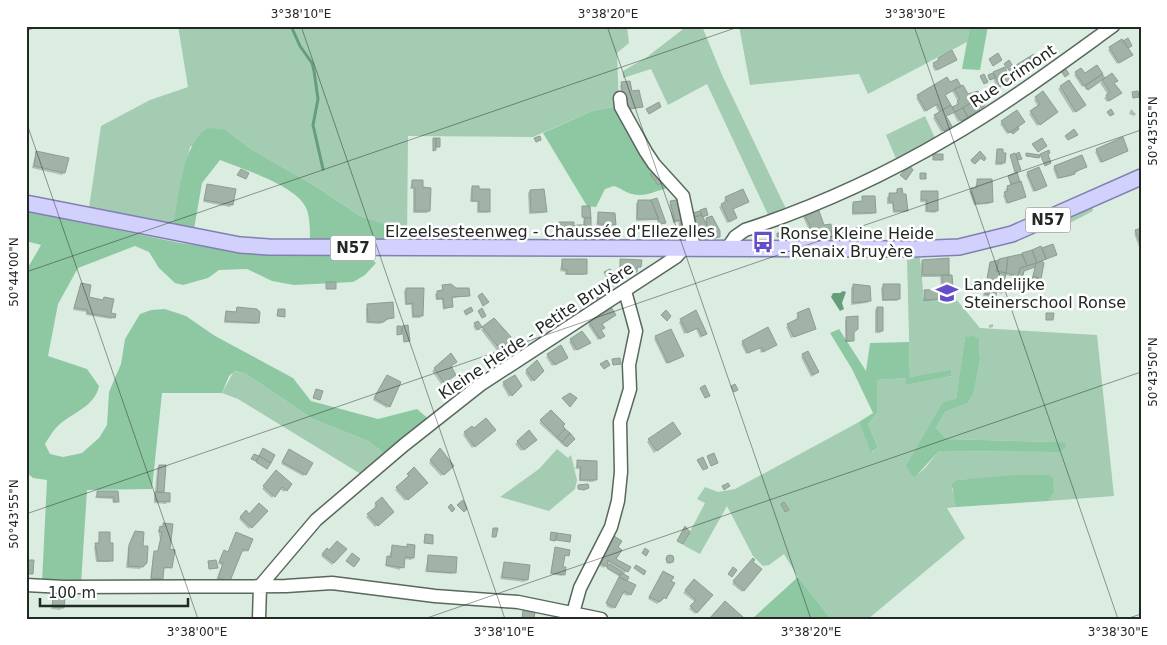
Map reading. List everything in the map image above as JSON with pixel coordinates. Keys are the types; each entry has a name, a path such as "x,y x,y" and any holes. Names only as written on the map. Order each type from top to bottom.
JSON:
{"main road":[{"name":"Elzeelsesteenweg - Chaussée d'Ellezelles","path":"26,203 240,245 269,247 912,249 987,242 1027,229 1141,177"}],"street":[{"name":"Rue Crimont","path":"727,248 745,230 827,199 954,134 1113,26"},
{"path":"620,98 624,114 650,158 683,196 689,248"},
{"name":"Kleine Heide - Petite Bruyère","path":"260,586 316,520 404,445 480,385 689,248"},
{"path":"573,613 580,588 611,527 618,501 621,472 620,422 630,389 629,365 636,331 625,291"},
{"path":"26,585 64,587 260,586 332,583 435,596 518,602 601,619"},
{"path":"259,619 260,586"}],"shaded area":[{"path":"178,26 627,26 629,43 617,53 619,106 592,111 533,137 408,136 407,241 398,241 392,226 360,216 315,186 251,149 226,130 190,147 173,224 89,208 101,126 150,100 188,87"},
{"path":"687,26 702,26 722,75 788,213 770,219 707,84 668,105 651,69 623,78 623,71 647,57"},
{"path":"739,26 970,26 967,42 868,94 859,74 750,85"},
{"path":"970,26 988,26 980,70 962,69"},
{"path":"619,106 672,187 637,195 614,186 605,189 596,207 587,206 543,133 592,111"},
{"path":"925,116 936,140 897,161 886,135"},
{"path":"209,128 226,130 251,149 315,186 360,216 392,226 397,231 398,241 310,241 307,210 302,201 293,193 269,179 220,160 202,183 194,229 173,225 180,185 188,156 200,134"},
{"path":"1092,207 1093,211 1066,225 1065,219"},
{"path":"26,211 180,243 254,253 368,256 376,263 365,275 353,282 294,285 272,281 247,269 219,270 208,278 183,285 175,283 159,268 149,252 135,246 78,268 58,304 48,356 87,369 99,386 97,393 89,404 60,424 52,433 45,444 50,454 63,457 82,453 99,438 107,425 109,392 121,364 125,339 140,314 151,310 165,309 186,316 215,336 293,378 311,401 378,419 417,409 431,421 388,456 368,441 313,419 246,374 235,371 229,376 222,393 162,393 152,489 87,490 81,584 42,583 47,480 33,478 26,472 26,271 41,245 26,241"},
{"path":"907,258 920,258 924,300 956,299 980,328 1097,335 1114,496 1048,501 1053,488 1049,475 957,480 952,489 957,502 956,507 947,508 965,538 868,619 831,619 798,577 784,554 769,565 763,566 753,556 727,506 700,554 683,545 705,503 697,499 705,487 718,492 735,489 859,422 872,452 878,448 868,424 877,413 877,380 906,378 906,385 952,376 951,371 910,377","holes":["965,337 979,339 980,360 974,392 968,403 945,412 936,428 947,439 1055,442 1066,447 1061,452 939,451 925,468 913,478 943,402 956,400"]},
{"path":"846,292 842,303 844,309 840,311 831,297 833,293"},
{"path":"839,329 866,371 870,343 909,342 910,377 951,370 952,376 906,385 906,378 877,380 877,413 868,424 878,448 871,452 859,422 873,413 852,369 830,333"},
{"path":"973,336 979,339 980,360 974,392 968,403 945,412 936,428 947,439 1055,442 1065,443 1066,447 1061,452 939,451 914,478 906,466 943,402 956,399 965,337"},
{"path":"234,371 246,374 313,419 368,441 388,456 364,476 238,399 222,393"},
{"path":"557,449 568,458 571,455 577,480 575,489 549,511 500,497 539,469"},
{"path":"1016,475 1049,475 1053,478 1054,492 1048,501 956,507 952,484 957,480"},
{"path":"798,577 831,619 752,619"}],"building":[{"path":"1128,38 1132,46 1128,48 1123,41"},
{"path":"1122,39 1133,55 1119,63 1109,47"},
{"path":"952,50 957,60 937,70 933,63"},
{"path":"998,53 1002,60 993,66 989,59"},
{"path":"1034,54 1041,65 1036,67 1029,57"},
{"path":"1029,57 1037,68 1021,78 1013,67"},
{"path":"1009,60 1016,71 1012,74 1004,64"},
{"path":"1097,65 1103,74 1084,86 1075,72 1081,68 1085,73"},
{"path":"1005,67 1011,83 1000,87 993,72"},
{"path":"1065,68 1069,74 1065,77 1061,71"},
{"path":"993,73 995,78 990,80 988,75"},
{"path":"1112,73 1118,81 1114,83 1122,93 1109,101 1106,95 1110,92 1102,80"},
{"path":"984,74 988,82 984,84 980,76"},
{"path":"1102,74 1105,78 1088,90 1085,86"},
{"path":"947,77 950,82 957,79 961,86 945,95 951,105 941,111 937,104 926,111 917,95"},
{"path":"1069,80 1086,105 1076,112 1060,86"},
{"path":"630,81 632,91 639,90 643,107 626,109 621,82"},
{"path":"963,85 968,94 978,91 981,97 955,112 952,107 959,104 957,101 960,99 954,89"},
{"path":"1043,91 1058,112 1040,125 1030,111 1040,104 1035,97"},
{"path":"1138,91 1139,97 1133,98 1132,92"},
{"path":"978,98 982,98 985,103 984,107 978,108 975,105 975,101"},
{"path":"974,101 980,110 968,117 963,108"},
{"path":"659,102 661,107 649,114 646,109"},
{"path":"951,105 955,112 946,116 952,126 944,131 934,115"},
{"path":"963,108 968,117 961,121 955,112"},
{"path":"1111,109 1114,114 1110,116 1107,112"},
{"path":"1017,110 1025,122 1009,133 1001,121"},
{"path":"1018,127 1019,129 1013,134 1011,132"},
{"path":"1074,129 1078,135 1068,140 1065,136"},
{"path":"540,136 541,140 536,142 534,138"},
{"path":"1123,137 1128,151 1102,162 1096,149"},
{"path":"433,138 436,138 436,150 433,151"},
{"path":"436,138 440,138 440,147 436,147"},
{"path":"1042,138 1047,146 1038,152 1032,144"},
{"path":"997,149 1003,149 1003,153 1006,153 1005,163 996,163"},
{"path":"1049,150 1050,153 1048,154 1051,163 1045,166 1040,154"},
{"path":"36,151 69,158 65,173 34,166"},
{"path":"980,151 986,158 984,161 981,158 975,164 971,160"},
{"path":"1019,152 1022,159 1018,160 1016,154"},
{"path":"1015,153 1021,170 1015,172 1010,155"},
{"path":"1026,153 1040,155 1039,158 1026,156"},
{"path":"933,154 943,154 943,160 933,160"},
{"path":"1082,155 1087,167 1074,172 1075,174 1059,178 1054,166"},
{"path":"910,166 913,170 906,180 900,175"},
{"path":"1039,167 1047,186 1035,191 1027,172"},
{"path":"241,169 249,173 246,179 237,175"},
{"path":"656,170 664,181 658,185 650,174"},
{"path":"1017,172 1020,182 1011,184 1008,176"},
{"path":"920,173 926,173 926,179 920,179"},
{"path":"977,179 992,179 993,202 976,204 971,188 977,188"},
{"path":"412,180 423,180 423,187 431,188 430,211 415,211 415,188 412,187"},
{"path":"1021,181 1026,197 1008,203 1004,192 1008,191 1007,186"},
{"path":"207,184 236,189 233,205 204,200"},
{"path":"472,186 479,186 479,189 490,189 490,212 479,211 479,201 472,201"},
{"path":"902,188 903,194 906,194 908,211 894,211 893,202 889,202 889,193 897,193 897,189"},
{"path":"544,189 547,212 531,212 530,190"},
{"path":"743,189 749,202 733,209 737,218 729,222 721,204 727,201 725,197"},
{"path":"921,191 938,191 938,211 927,211 927,200 921,200"},
{"path":"862,196 875,196 876,213 853,213 853,202 862,201"},
{"path":"657,198 666,223 660,224 651,200"},
{"path":"682,199 687,219 675,221 670,201"},
{"path":"638,200 651,200 659,219 637,219"},
{"path":"582,206 590,206 591,218 582,217"},
{"path":"706,208 708,215 702,217 700,210"},
{"path":"818,208 824,225 831,224 832,239 810,239 810,226 804,214"},
{"path":"700,211 702,215 693,217 692,213"},
{"path":"598,212 615,213 616,225 598,224"},
{"path":"702,215 709,230 709,238 699,239 698,229 695,229 693,217"},
{"path":"712,216 720,231 720,237 709,238 706,218"},
{"path":"584,218 591,218 591,237 577,238 577,225 585,225"},
{"path":"687,219 691,238 684,238 680,220"},
{"path":"559,222 574,222 574,226 577,225 577,238 560,238"},
{"path":"1141,228 1141,246 1135,230"},
{"path":"777,233 787,233 788,237 777,237"},
{"path":"1053,244 1057,255 1046,259 1042,248"},
{"path":"1041,246 1046,259 1037,263 1032,250"},
{"path":"1032,250 1037,263 1027,266 1022,253"},
{"path":"1022,254 1027,266 1020,268 1018,276 1006,273 1008,257"},
{"path":"1008,257 1006,273 996,271 999,259"},
{"path":"949,258 949,275 923,275 922,260"},
{"path":"562,259 587,259 587,274 567,274 567,270 562,269"},
{"path":"620,259 642,260 641,267 637,267 637,272 631,272 631,276 625,276 624,269 620,269"},
{"path":"999,260 996,271 1006,273 1004,283 998,282 996,296 985,294 990,262"},
{"path":"1042,261 1044,263 1041,279 1033,276 1036,263"},
{"path":"1036,263 1035,267 1024,271 1023,276 1018,276 1020,268"},
{"path":"610,269 617,284 613,286 604,272"},
{"path":"942,275 952,275 954,298 925,300 924,290 943,289"},
{"path":"1033,276 1038,278 1035,291 1030,290"},
{"path":"326,282 336,282 336,289 326,289"},
{"path":"998,282 1004,283 1002,293 996,292"},
{"path":"81,283 91,285 89,297 103,300 104,297 114,299 111,313 116,314 115,318 87,313 88,310 74,308"},
{"path":"451,284 456,288 469,288 470,296 452,297 453,307 444,308 443,298 437,299 437,291 443,290 442,285"},
{"path":"853,284 870,286 871,301 853,303"},
{"path":"883,284 900,284 900,299 883,300"},
{"path":"406,288 424,288 423,316 413,316 413,303 406,304"},
{"path":"482,293 489,302 483,306 478,296"},
{"path":"606,293 608,296 595,304 593,300"},
{"path":"393,302 394,318 386,319 384,322 368,322 367,304"},
{"path":"237,307 257,309 260,312 259,323 225,321 226,311 236,312"},
{"path":"471,307 473,311 466,315 464,311"},
{"path":"611,307 616,315 602,324 605,328 601,330 605,336 600,339 589,322"},
{"path":"877,307 883,307 883,331 877,331"},
{"path":"482,308 486,316 482,318 478,311"},
{"path":"809,308 816,329 794,337 787,324 799,318 797,313"},
{"path":"278,309 285,309 285,317 277,316"},
{"path":"666,310 671,316 667,321 661,315"},
{"path":"696,310 707,334 702,336 698,328 687,333 680,319"},
{"path":"1046,313 1054,313 1053,320 1046,320"},
{"path":"858,316 858,329 854,332 854,341 847,341 846,317"},
{"path":"494,318 512,338 501,350 482,327"},
{"path":"478,321 482,327 478,330 474,323"},
{"path":"408,325 410,341 404,342 402,326"},
{"path":"397,326 401,326 402,334 397,335"},
{"path":"768,327 777,345 763,352 762,347 748,353 742,341"},
{"path":"671,329 684,356 668,363 655,336"},
{"path":"582,331 591,343 577,350 570,339"},
{"path":"561,345 568,358 555,365 547,354"},
{"path":"808,351 819,372 813,375 802,354"},
{"path":"451,353 457,362 451,366 456,375 444,383 434,368"},
{"path":"620,358 621,364 613,365 612,359"},
{"path":"537,360 544,371 534,381 526,370"},
{"path":"607,360 610,365 604,369 600,364"},
{"path":"387,375 401,382 390,407 374,398"},
{"path":"515,375 522,386 512,396 503,382"},
{"path":"735,384 738,390 734,392 731,386"},
{"path":"705,385 710,396 705,398 700,388"},
{"path":"316,389 323,391 320,400 313,398"},
{"path":"570,393 577,398 570,407 562,398"},
{"path":"551,410 565,424 563,426 565,429 557,437 540,420"},
{"path":"486,418 496,430 475,447 464,432 472,426 474,428"},
{"path":"673,422 681,434 657,451 648,439"},
{"path":"565,429 570,433 562,442 557,437"},
{"path":"529,430 537,440 524,450 517,441"},
{"path":"570,433 575,439 567,447 562,442"},
{"path":"263,448 275,455 271,463 259,456"},
{"path":"440,448 454,466 444,475 430,460"},
{"path":"289,449 313,463 306,475 282,462"},
{"path":"714,453 718,463 711,466 707,456"},
{"path":"254,454 259,456 256,461 251,459"},
{"path":"259,456 271,463 267,469 256,462"},
{"path":"703,457 708,468 703,470 697,460"},
{"path":"577,460 597,461 597,480 580,480 581,467 577,467"},
{"path":"159,465 166,465 164,492 157,492"},
{"path":"414,467 428,483 408,500 396,487 409,476 407,474"},
{"path":"276,470 292,484 287,491 282,487 275,497 263,486"},
{"path":"728,483 730,486 724,490 722,486"},
{"path":"588,484 589,488 584,490 578,489 578,485"},
{"path":"97,491 118,491 119,502 114,502 114,497 97,497"},
{"path":"155,492 170,493 170,502 155,501"},
{"path":"382,497 394,512 378,526 367,514 377,506 375,503"},
{"path":"463,500 467,509 464,512 457,505"},
{"path":"784,502 789,510 785,512 781,504"},
{"path":"259,503 268,511 252,528 240,517 246,510 249,514"},
{"path":"451,504 455,509 452,512 448,507"},
{"path":"163,523 173,524 170,549 175,550 172,568 164,567 163,579 151,578 154,551 158,551 162,532 159,532 160,526 163,527"},
{"path":"685,526 690,532 683,544 677,541"},
{"path":"493,528 498,528 496,537 492,537"},
{"path":"135,531 144,532 143,546 148,546 147,563 143,567 128,566 129,545"},
{"path":"99,532 110,532 110,543 113,543 113,561 98,561 95,543 99,543"},
{"path":"236,532 253,539 248,551 243,549 230,581 218,578 223,563 219,562 224,550 228,552"},
{"path":"551,532 557,533 555,541 550,540"},
{"path":"557,533 571,535 570,542 556,540"},
{"path":"425,534 433,535 433,544 424,543"},
{"path":"614,536 622,541 618,547 622,550 616,559 631,567 628,572 608,560 607,567 597,561"},
{"path":"337,541 347,549 334,563 322,554 327,548 329,550"},
{"path":"407,544 415,545 414,558 405,557 404,568 386,565 387,556 391,557 392,545 407,547"},
{"path":"555,547 570,550 569,556 565,555 563,567 566,567 565,575 551,573"},
{"path":"645,548 649,551 646,556 642,553"},
{"path":"352,553 360,559 354,567 346,561"},
{"path":"428,555 457,557 456,573 427,571"},
{"path":"670,555 674,559 670,563 666,559"},
{"path":"753,558 755,560 753,562 762,569 744,591 733,581"},
{"path":"26,560 34,560 33,574 26,574"},
{"path":"216,560 218,568 209,569 208,561"},
{"path":"504,562 530,565 528,580 502,577"},
{"path":"609,564 622,572 620,575 607,568"},
{"path":"636,565 646,571 644,575 634,568"},
{"path":"733,567 737,570 732,577 728,574"},
{"path":"663,571 674,577 671,581 675,583 666,599 664,597 660,602 649,597"},
{"path":"622,573 629,577 627,581 619,577"},
{"path":"619,577 636,585 631,595 624,591 615,608 606,603"},
{"path":"694,579 713,595 697,613 690,606 696,600 685,590"},
{"path":"53,597 65,598 64,608 52,607"},
{"path":"725,601 743,617 742,619 709,619"},
{"path":"523,610 535,612 534,619 522,619"}],"waterway":[{"path":"291,26 300,46 312,63 314,71 318,99 313,125 323,169"}],"place":[{"name":"Ronse Kleine Heide - Renaix Bruyère","path":"763,242"},
{"name":"Landelijke Steinerschool Ronse","path":"947,293"}]}
